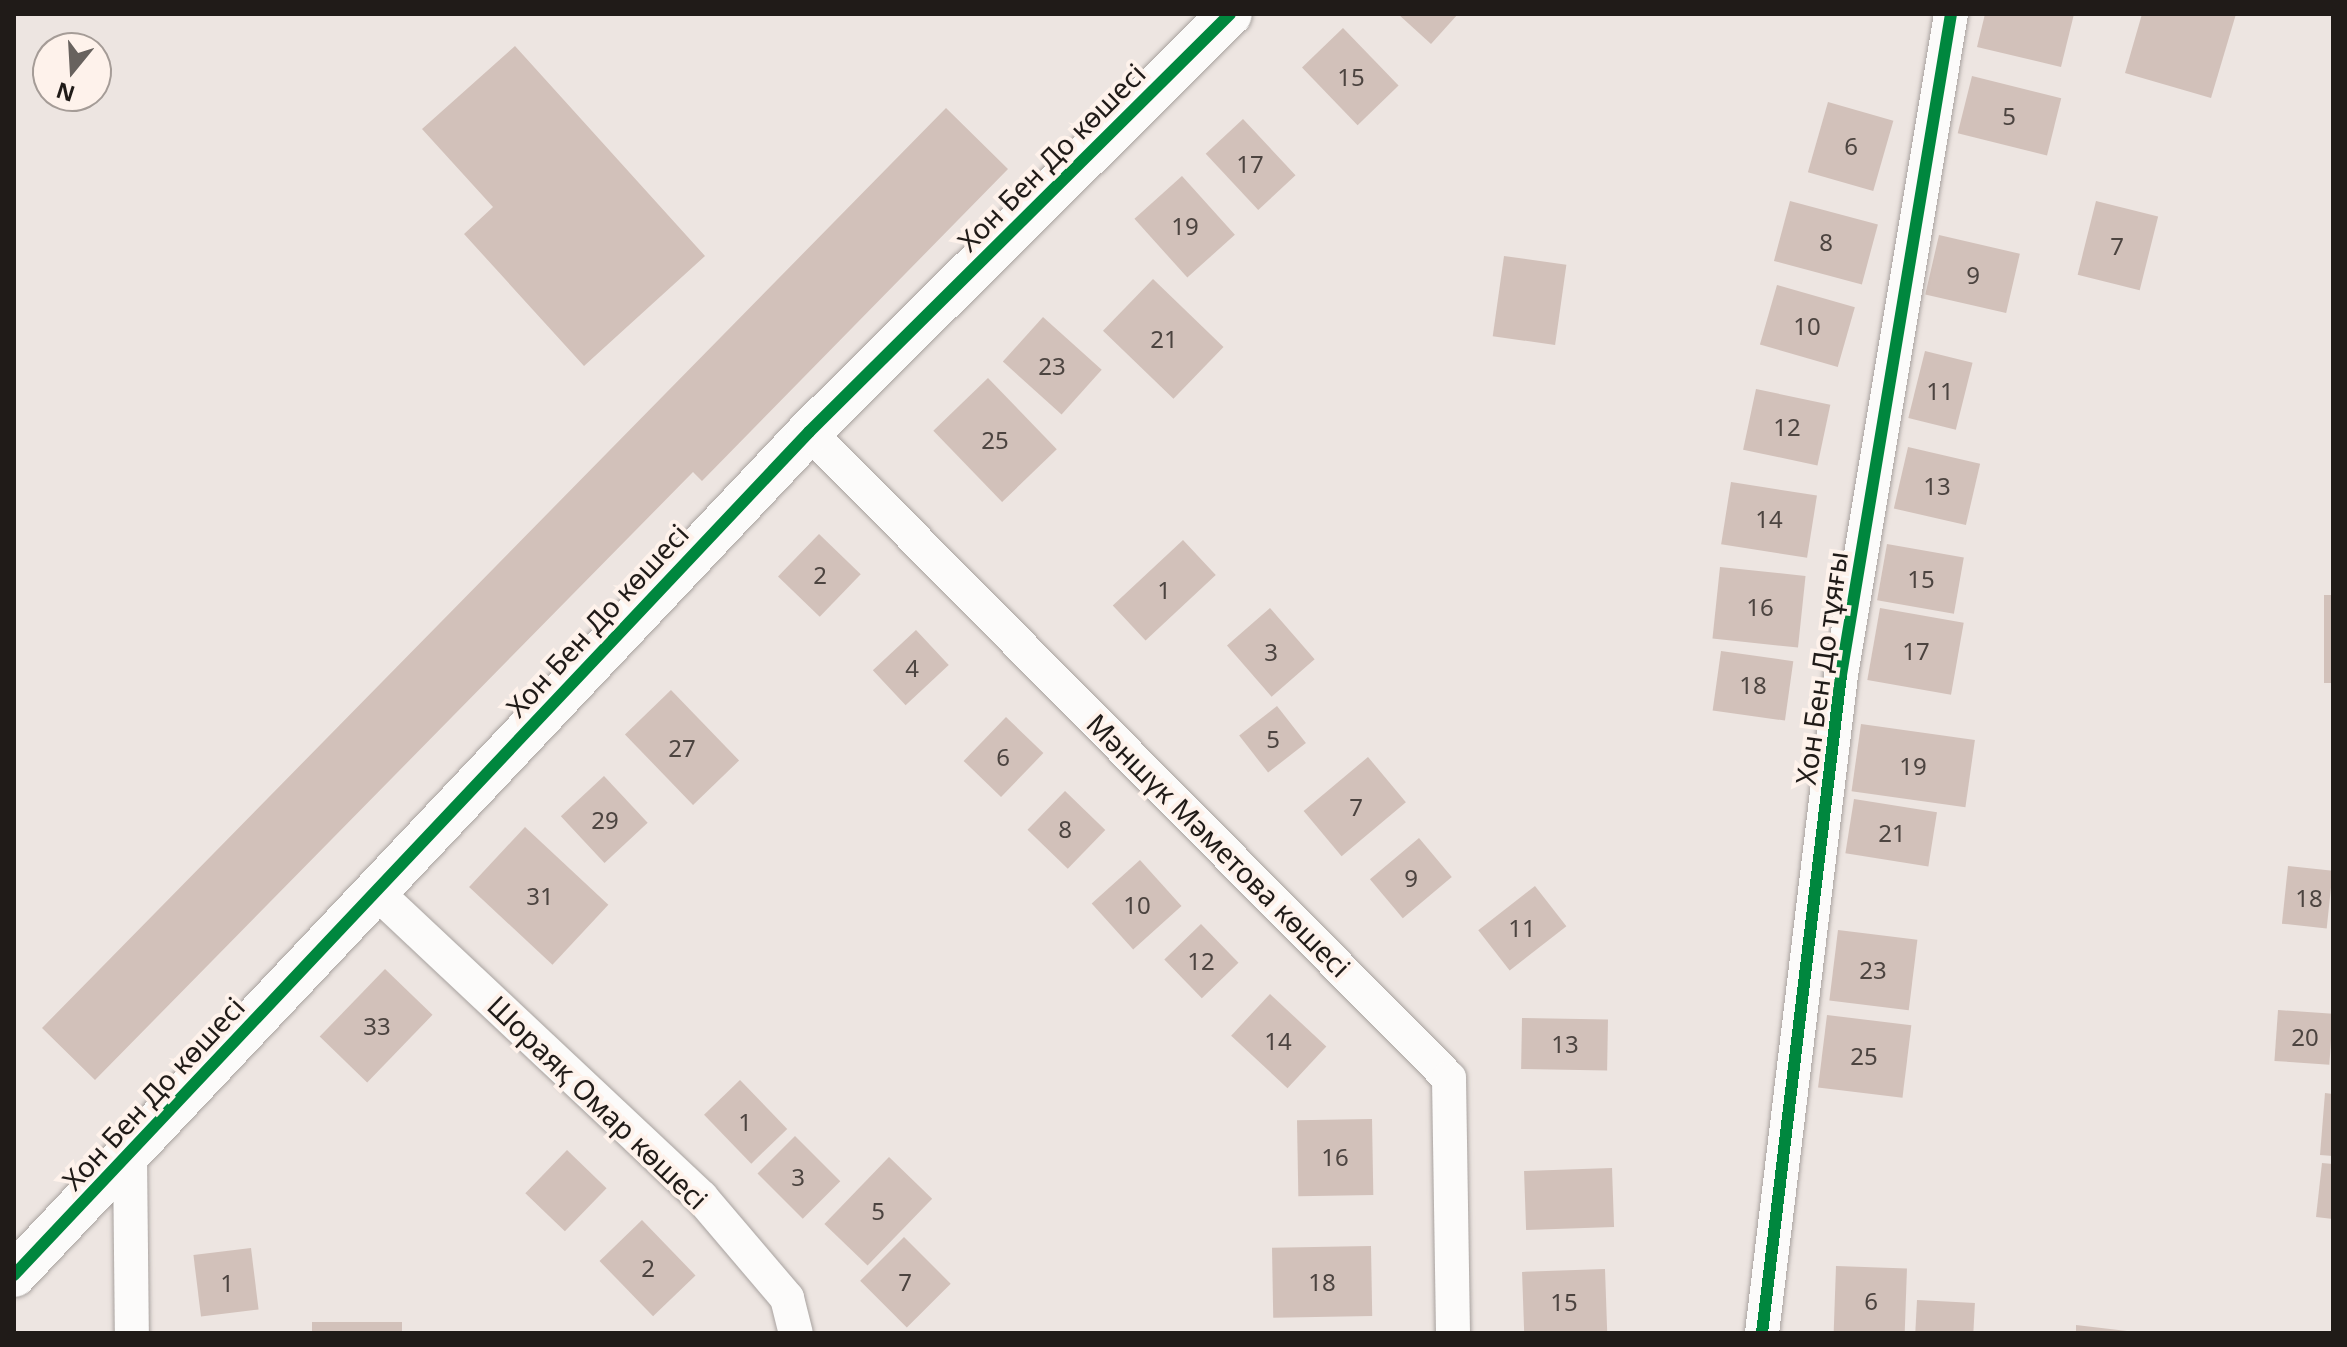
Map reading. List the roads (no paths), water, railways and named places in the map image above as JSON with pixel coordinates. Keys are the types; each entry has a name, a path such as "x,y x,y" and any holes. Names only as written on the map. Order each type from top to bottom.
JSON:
{"street":[{"name":"Хон Бен До көшесі","path":"14,1275 130,1156 374,890 809,432 1230,14"},
{"name":"Хон Бен До тұяғы","path":"1762,1333 1841,675 1951,14"},
{"name":"Мәншүк Мәметова көшесі","path":"809,432 1449,1078 1453,1333"},
{"name":"Шораяқ Омар көшесі","path":"374,890 701,1197 787,1298 796,1333"},
{"path":"130,1156 132,1333"}]}
